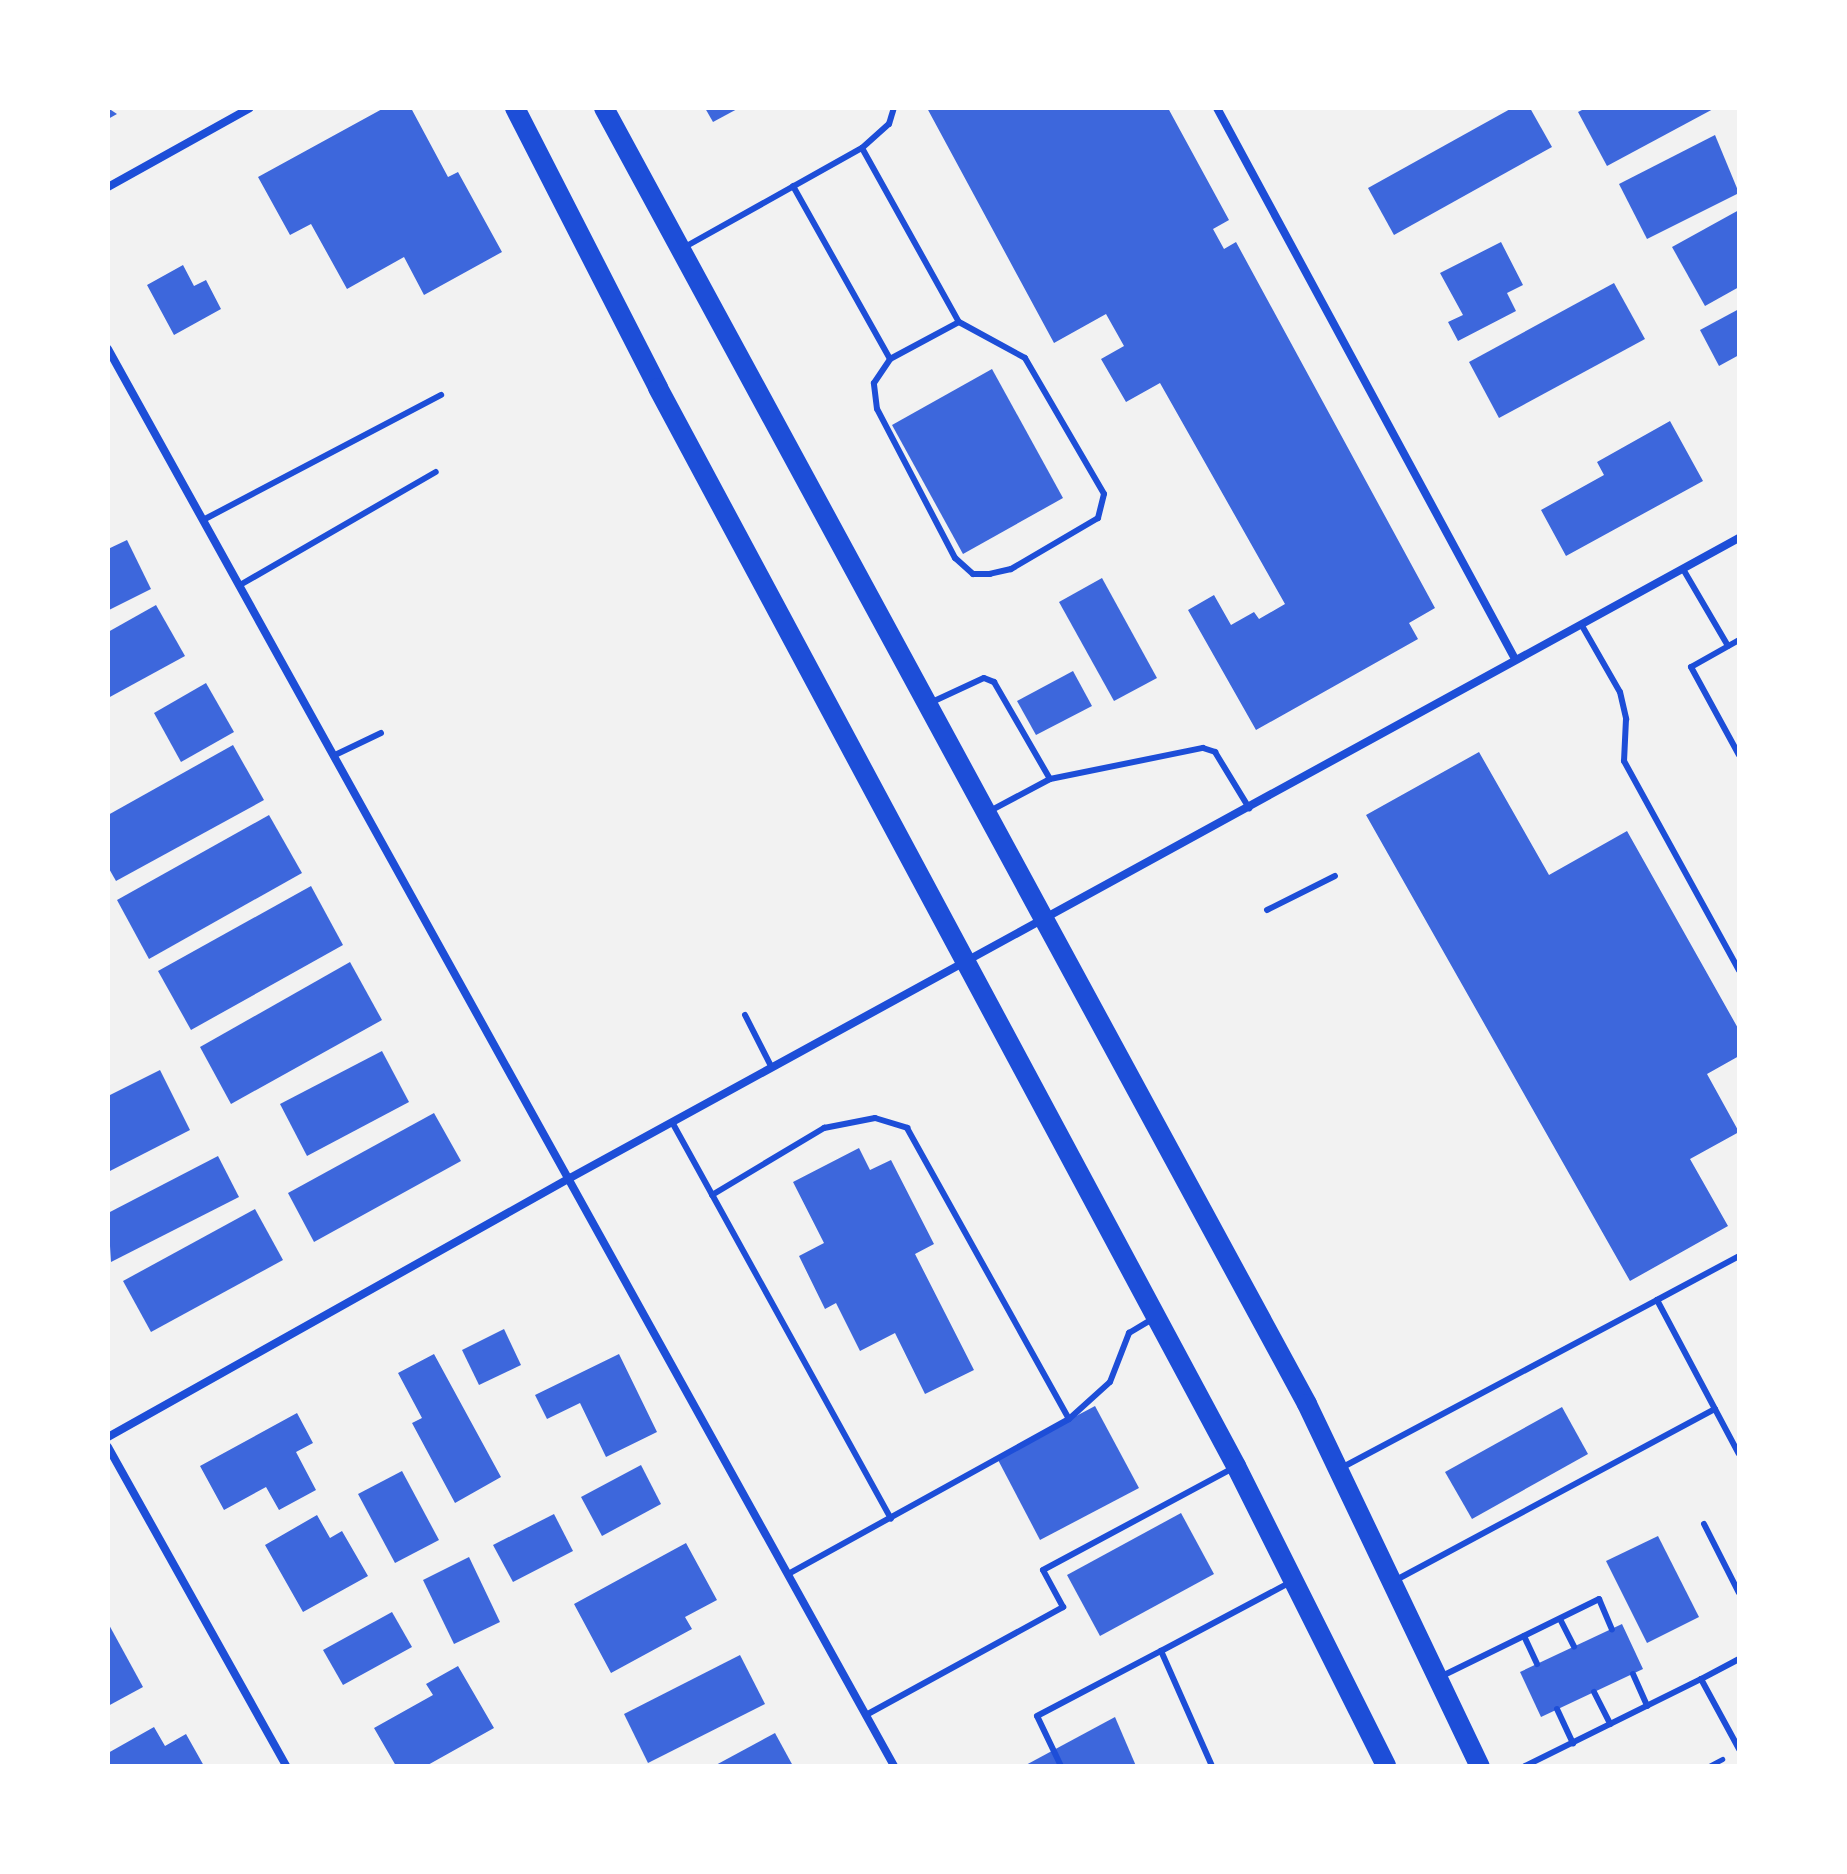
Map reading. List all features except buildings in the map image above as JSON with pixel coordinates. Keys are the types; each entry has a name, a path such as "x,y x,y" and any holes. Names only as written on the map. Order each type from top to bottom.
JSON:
{"main road":[{"path":"515,108 658,388 969,962 1296,1580 1386,1766"},
{"path":"604,108 678,251 1340,1469 1480,1766"}],"street":[{"path":"108,187 250,108"},
{"path":"1217,108 1515,659"},
{"path":"108,349 894,1766"},
{"path":"108,1437 570,1178 1043,922 1739,538"},
{"path":"108,1447 286,1766"}],"lane":[{"path":"678,251 862,148 889,124 894,108"},
{"path":"862,148 959,322 1025,358 1104,494 1098,518 1011,569 973,574 955,558 877,409 874,383 890,359 959,322"},
{"path":"793,186 890,359"},
{"path":"203,520 441,395"},
{"path":"240,585 436,472"},
{"path":"1683,569 1728,646"},
{"path":"1581,624 1620,692 1627,737 1624,761 1739,970"},
{"path":"1739,640 1691,667 1739,755"},
{"path":"927,705 984,678 994,682 1050,779"},
{"path":"335,755 381,733"},
{"path":"985,814 1050,779 1203,748 1215,752 1249,808"},
{"path":"1267,910 1335,876"},
{"path":"745,1015 772,1068"},
{"path":"712,1195 824,1128 860,1119 892,1120 907,1128 1069,1419"},
{"path":"672,1122 891,1518"},
{"path":"1340,1469 1739,1256"},
{"path":"1657,1300 1739,1454"},
{"path":"788,1574 1069,1419 1110,1382 1129,1333 1157,1316"},
{"path":"1393,1581 1715,1409"},
{"path":"866,1715 1063,1607 1043,1570 1236,1466"},
{"path":"1704,1524 1739,1593"},
{"path":"1061,1766 1037,1716 1296,1580"},
{"path":"1439,1678 1599,1599 1612,1629"},
{"path":"1560,1619 1574,1647"},
{"path":"1524,1636 1537,1664"},
{"path":"1161,1651 1212,1766"},
{"path":"1525,1766 1739,1659"},
{"path":"1633,1674 1647,1706"},
{"path":"1701,1679 1739,1749"},
{"path":"1594,1692 1610,1724"},
{"path":"1557,1709 1573,1743"}]}
